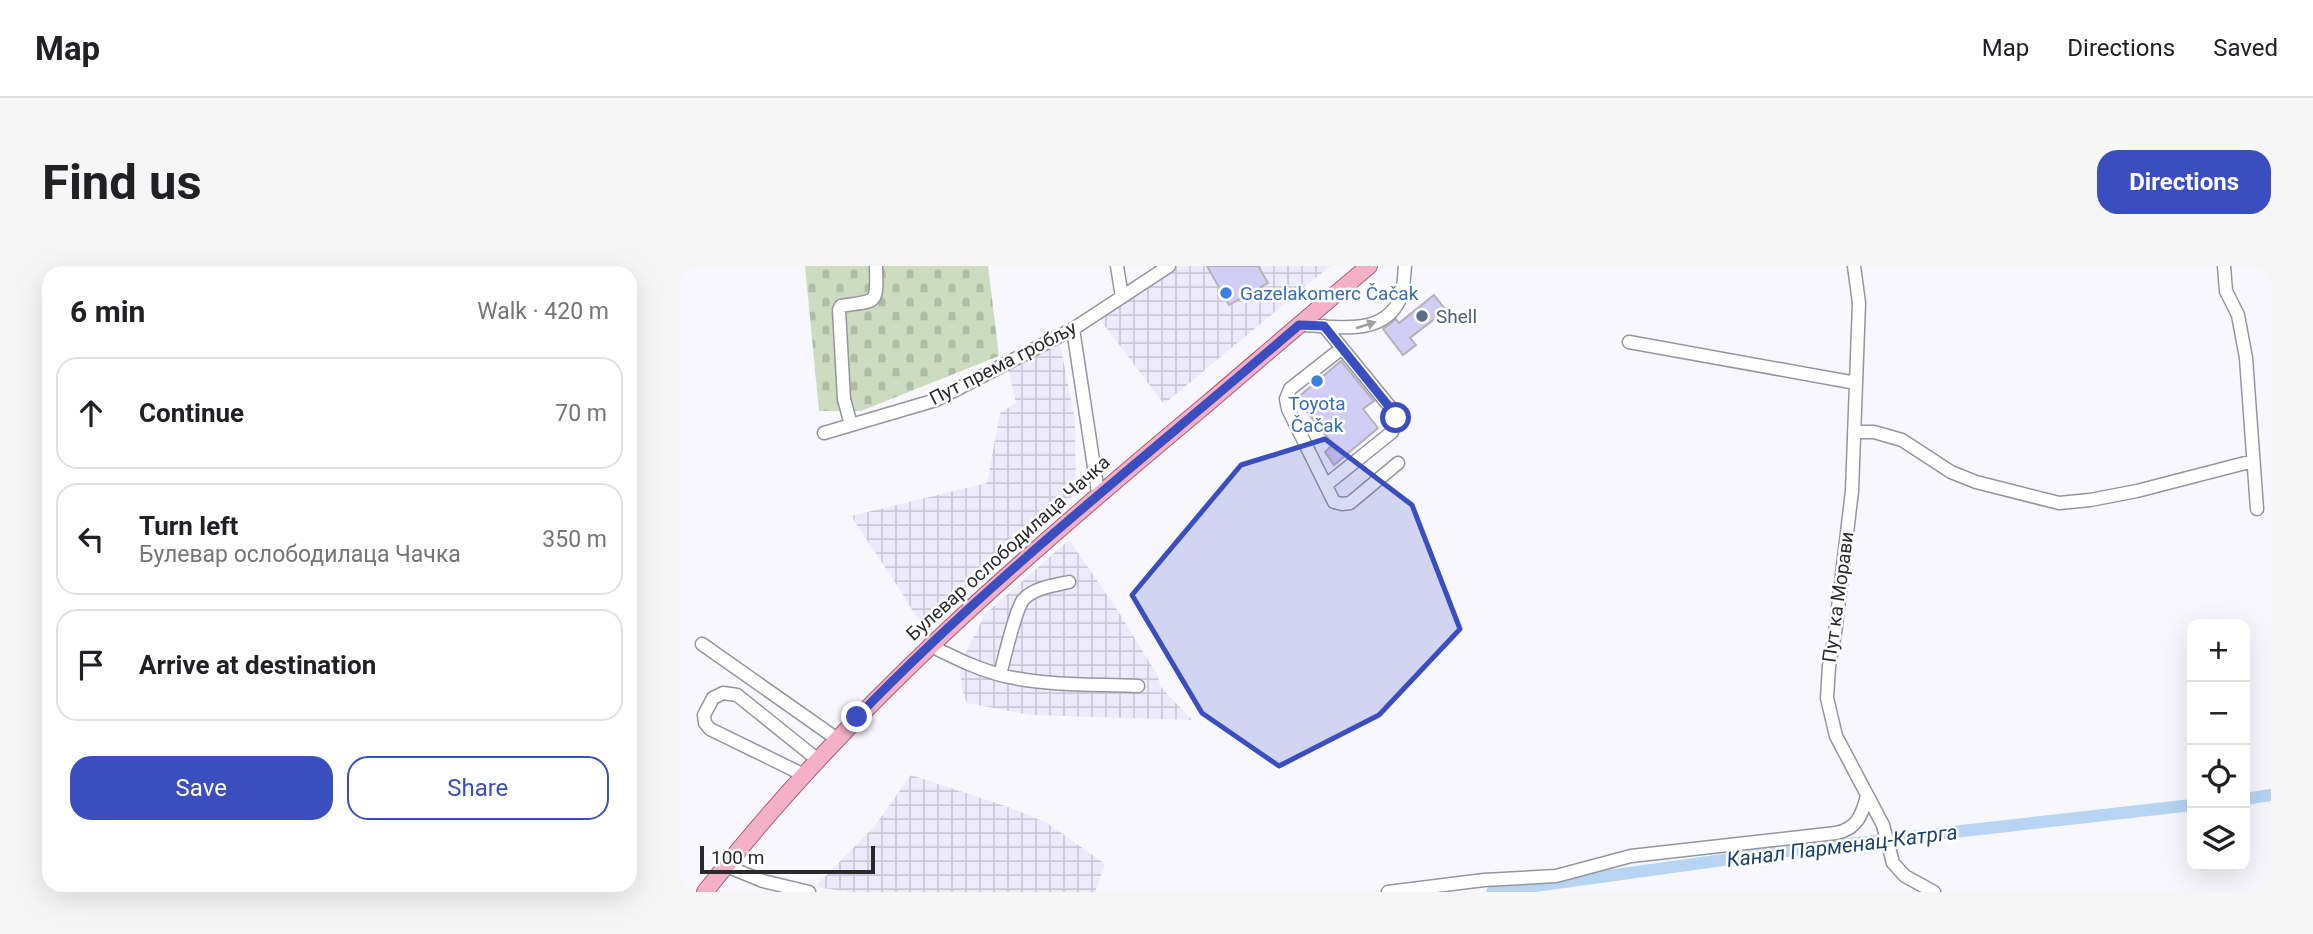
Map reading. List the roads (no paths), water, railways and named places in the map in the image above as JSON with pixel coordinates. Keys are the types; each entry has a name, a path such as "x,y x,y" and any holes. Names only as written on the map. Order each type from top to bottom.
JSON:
{"main road":[{"name":"Булевар ослободилаца Чачка","path":"705,892 804,775 929,645 1098,493 1369,266"}],"street":[{"path":"851,425 844,399 839,310 841,306 868,303 874,298 877,294 876,266"},
{"path":"1117,266 1122,296"},
{"name":"Пут према гробљу","path":"824,433 936,400 1073,329 1169,266"},
{"path":"1299,325 1361,328 1380,320 1392,311 1400,298 1405,266"},
{"name":"Пут ка Морави","path":"1854,266 1859,303 1852,491 1827,698 1836,736 1886,835 1893,863 1905,876 1934,892"},
{"path":"2224,266 2226,290 2238,315 2246,358 2257,509"},
{"path":"1324,326 1395,414 1396,422 1392,432 1326,485"},
{"path":"1073,329 1098,493"},
{"path":"1629,342 1856,383"},
{"path":"1342,348 1290,389 1286,399 1288,409 1334,502 1342,505 1350,503 1398,463"},
{"path":"1854,432 1874,432 1902,440 1951,472 1976,482 2059,503 2137,491 2253,461"},
{"path":"1000,675 1023,600 1036,592 1069,582"},
{"path":"702,643 837,739"},
{"path":"929,645 959,660 1000,675 1034,681 1138,686"},
{"path":"804,775 710,729 705,723 704,715 713,698 723,693 737,695 818,760"},
{"path":"1388,892 1484,880 1556,876 1631,856 1836,833 1849,829 1859,821 1867,796"},
{"path":"726,866 763,881 809,892"}],"waterway":[{"name":"Канал Парменац-Катрга","path":"2250,798 2271,795"},
{"name":"Канал Парменац-Катрга","path":"1492,892 1795,850 2187,806"}],"place":[{"name":"Gazelakomerc Čačak","path":"1226,293"},
{"name":"Shell","path":"1422,316"},
{"name":"Toyota Čačak","path":"1317,381"}]}
